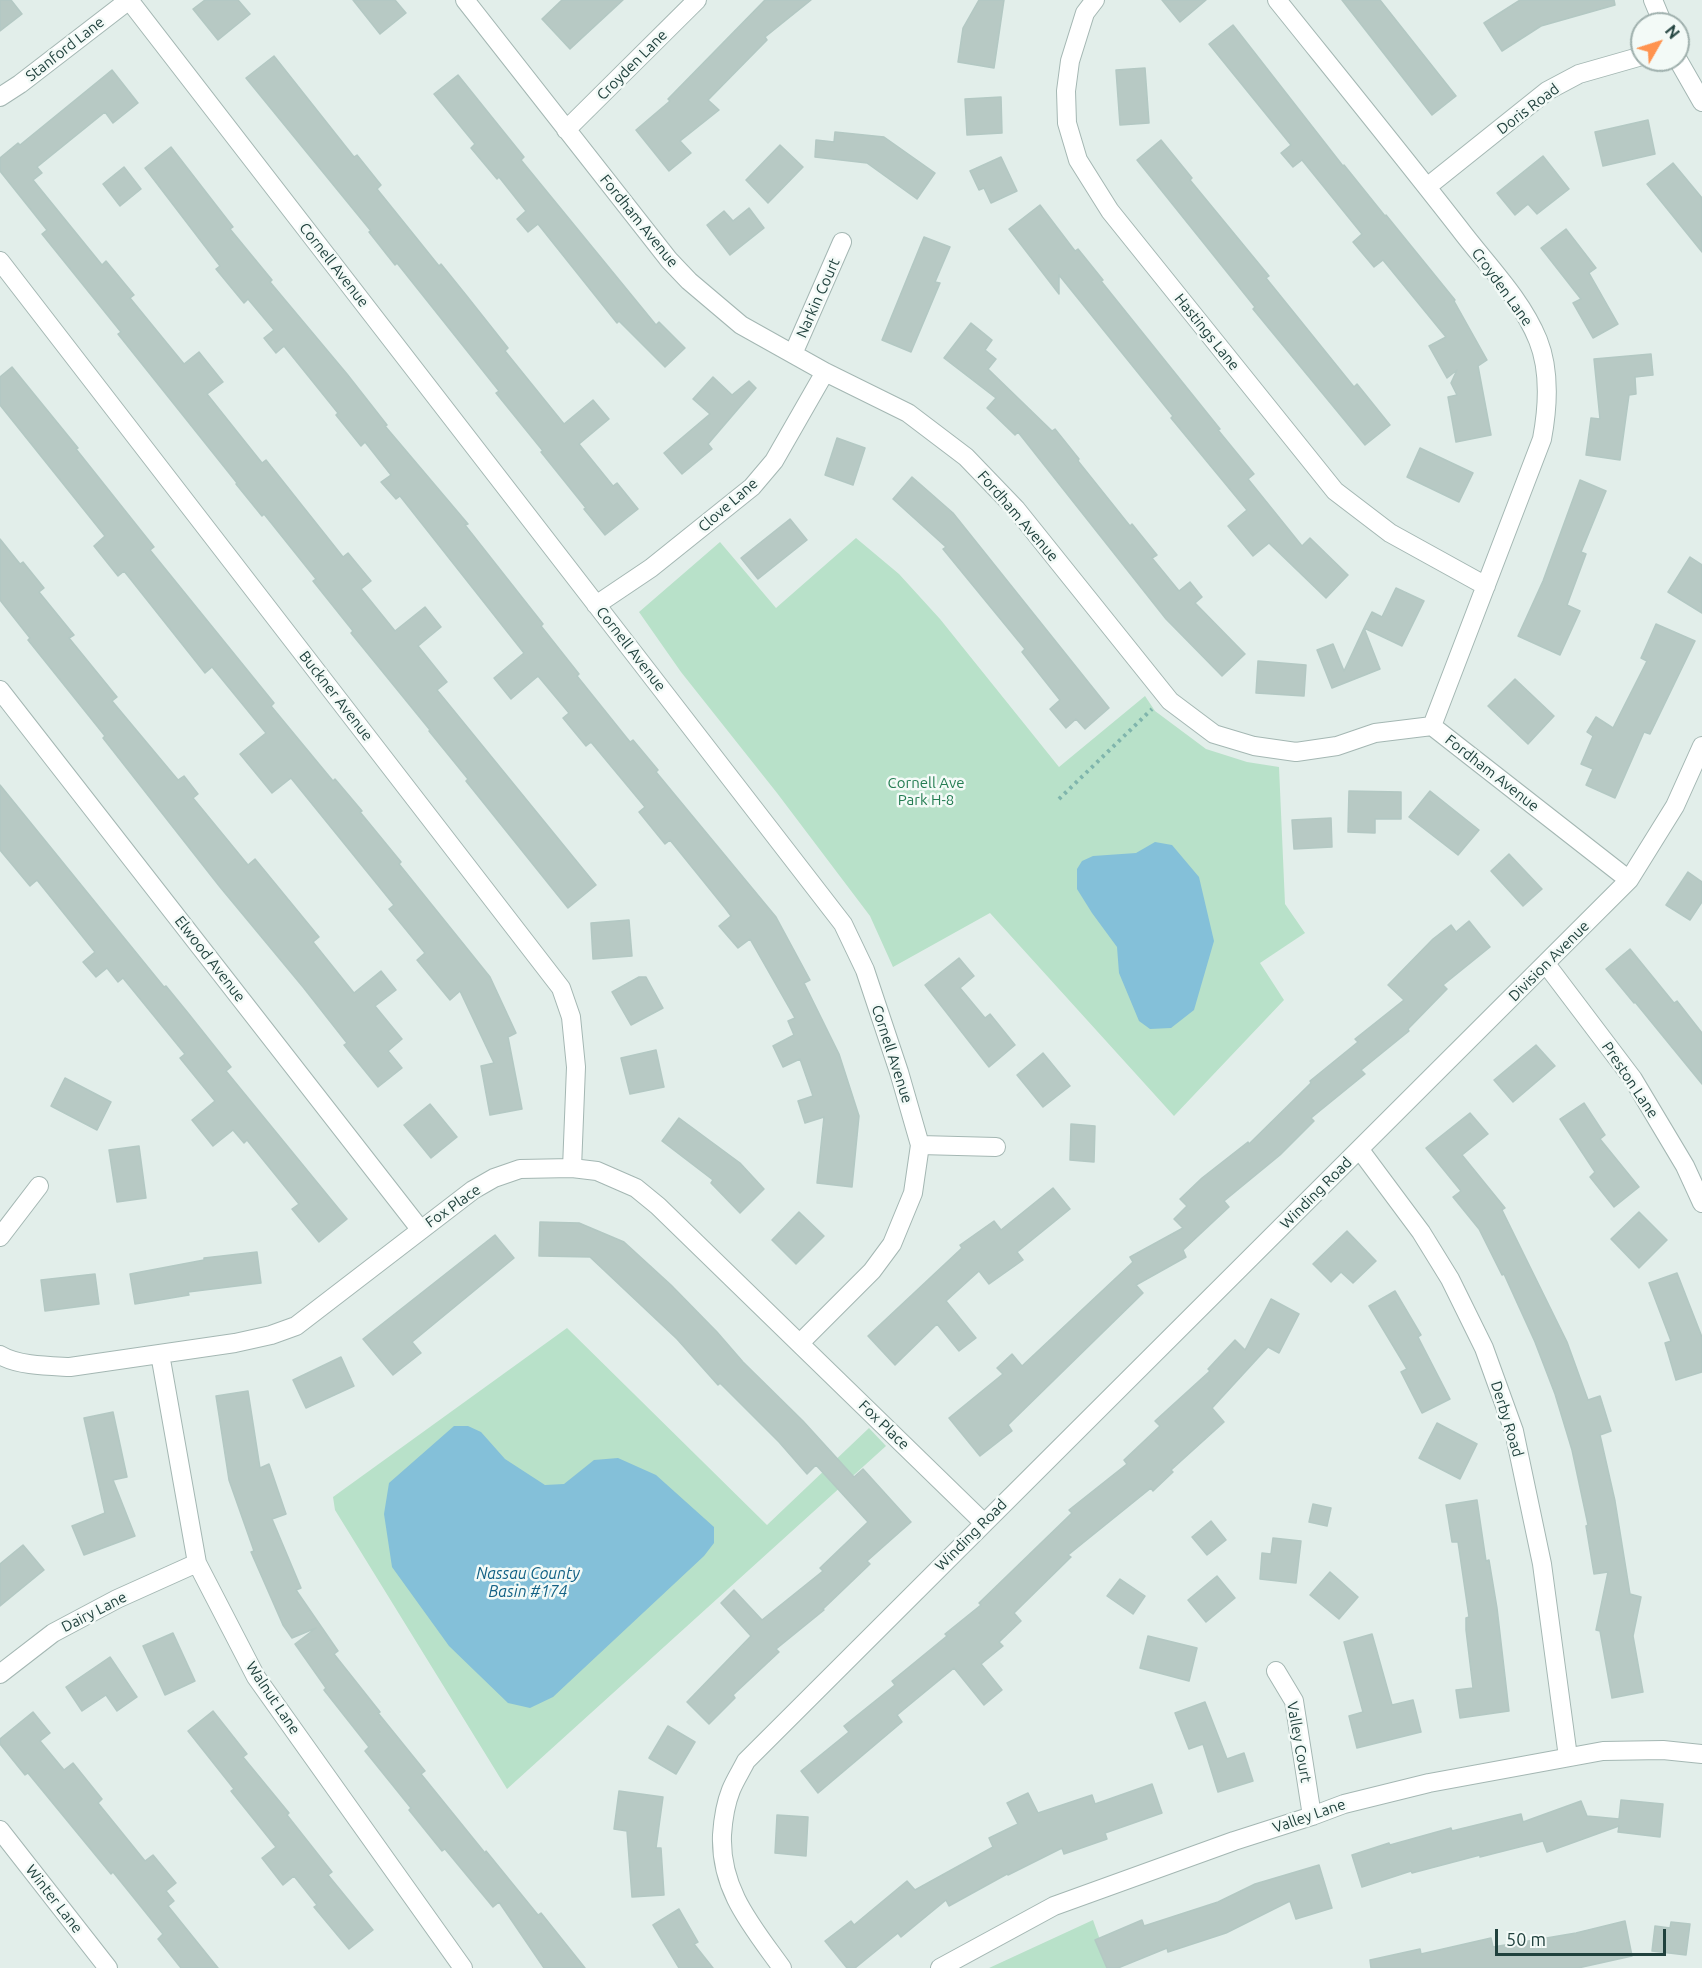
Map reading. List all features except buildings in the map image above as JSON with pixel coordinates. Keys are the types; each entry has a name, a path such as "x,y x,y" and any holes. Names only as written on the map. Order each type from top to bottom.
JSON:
{"street":[{"name":"Stanford Lane","path":"0,96 20,84 129,0"},
{"name":"Cornell Avenue","path":"129,0 843,924 865,970 921,1145 913,1193 892,1244 872,1271 801,1343"},
{"name":"Fordham Avenue","path":"465,0 669,260 689,281 741,324 825,372 908,413 966,457 1016,509 1170,701 1214,734 1254,746 1296,752 1337,746 1376,733 1432,726 1629,880"},
{"name":"Croyden Lane","path":"566,130 697,0"},
{"name":"Hastings Lane","path":"1095,0 1085,13 1070,61 1066,91 1067,123 1078,160 1110,212 1335,491 1390,533 1486,586"},
{"name":"Croyden Lane","path":"1276,0 1427,187 1527,316 1539,343 1546,375 1546,416 1542,439 1432,726"},
{"name":"Doris Road","path":"1427,187 1547,91 1579,74 1630,59"},
{"path":"1685,72 1702,102"},
{"name":"Narkin Court","path":"793,354 842,242"},
{"name":"Buckner Avenue","path":"0,261 561,988 570,1017 576,1067 572,1168"},
{"name":"Clove Lane","path":"596,605 651,568 752,487 774,461 825,372"},
{"name":"Elwood Avenue","path":"0,690 420,1229"},
{"name":"Division Avenue","path":"1360,1150 1629,880 1675,806 1702,746"},
{"name":"Preston Lane","path":"1546,964 1633,1079 1685,1166 1702,1203"},
{"path":"921,1145 996,1147"},
{"name":"Winding Road","path":"782,1968 738,1905 728,1883 722,1854 723,1814 731,1789 746,1761 1360,1150"},
{"name":"Derby Road","path":"1360,1150 1421,1232 1450,1279 1484,1348 1514,1431 1542,1564 1568,1757"},
{"name":"Fox Place","path":"0,1354 6,1358 43,1366 70,1367 235,1343 271,1335 296,1326 420,1229 473,1190 494,1178 520,1169 572,1168 597,1171 636,1188 658,1206 984,1523"},
{"path":"0,1238 39,1186"},
{"name":"Walnut Lane","path":"160,1354 197,1563 256,1677 463,1968"},
{"name":"Dairy Lane","path":"0,1674 53,1633 117,1599 197,1563"},
{"name":"Valley Court","path":"1276,1671 1294,1701 1312,1816"},
{"name":"Valley Lane","path":"940,1968 1054,1906 1344,1804 1429,1783 1603,1751 1663,1750 1702,1754"},
{"name":"Winter Lane","path":"0,1830 108,1968"}],"path":[{"path":"1059,799 1130,733 1165,696"}],"green space":[{"name":"Cornell Ave Park H-8","path":"856,538 899,574 940,619 1059,767 1145,696 1155,711 1206,749 1247,762 1279,767 1285,904 1305,933 1260,963 1284,1000 1174,1116 990,913 893,967 870,916 681,672 639,612 720,542 776,608"},
{"path":"567,1328 767,1525 869,1428 886,1446 507,1789 335,1510 333,1497"},
{"path":"1093,1920 1110,1968 989,1968"}],"water":[{"path":"1155,842 1172,845 1199,877 1214,941 1194,1010 1171,1028 1150,1029 1139,1021 1119,973 1117,947 1077,889 1077,869 1082,861 1093,856 1136,853"},
{"name":"Nassau County Basin #174","path":"454,1426 468,1426 481,1432 505,1459 545,1485 564,1484 594,1460 618,1458 656,1475 714,1527 714,1543 704,1556 553,1697 530,1708 508,1703 449,1646 392,1567 384,1514 389,1483"}]}
